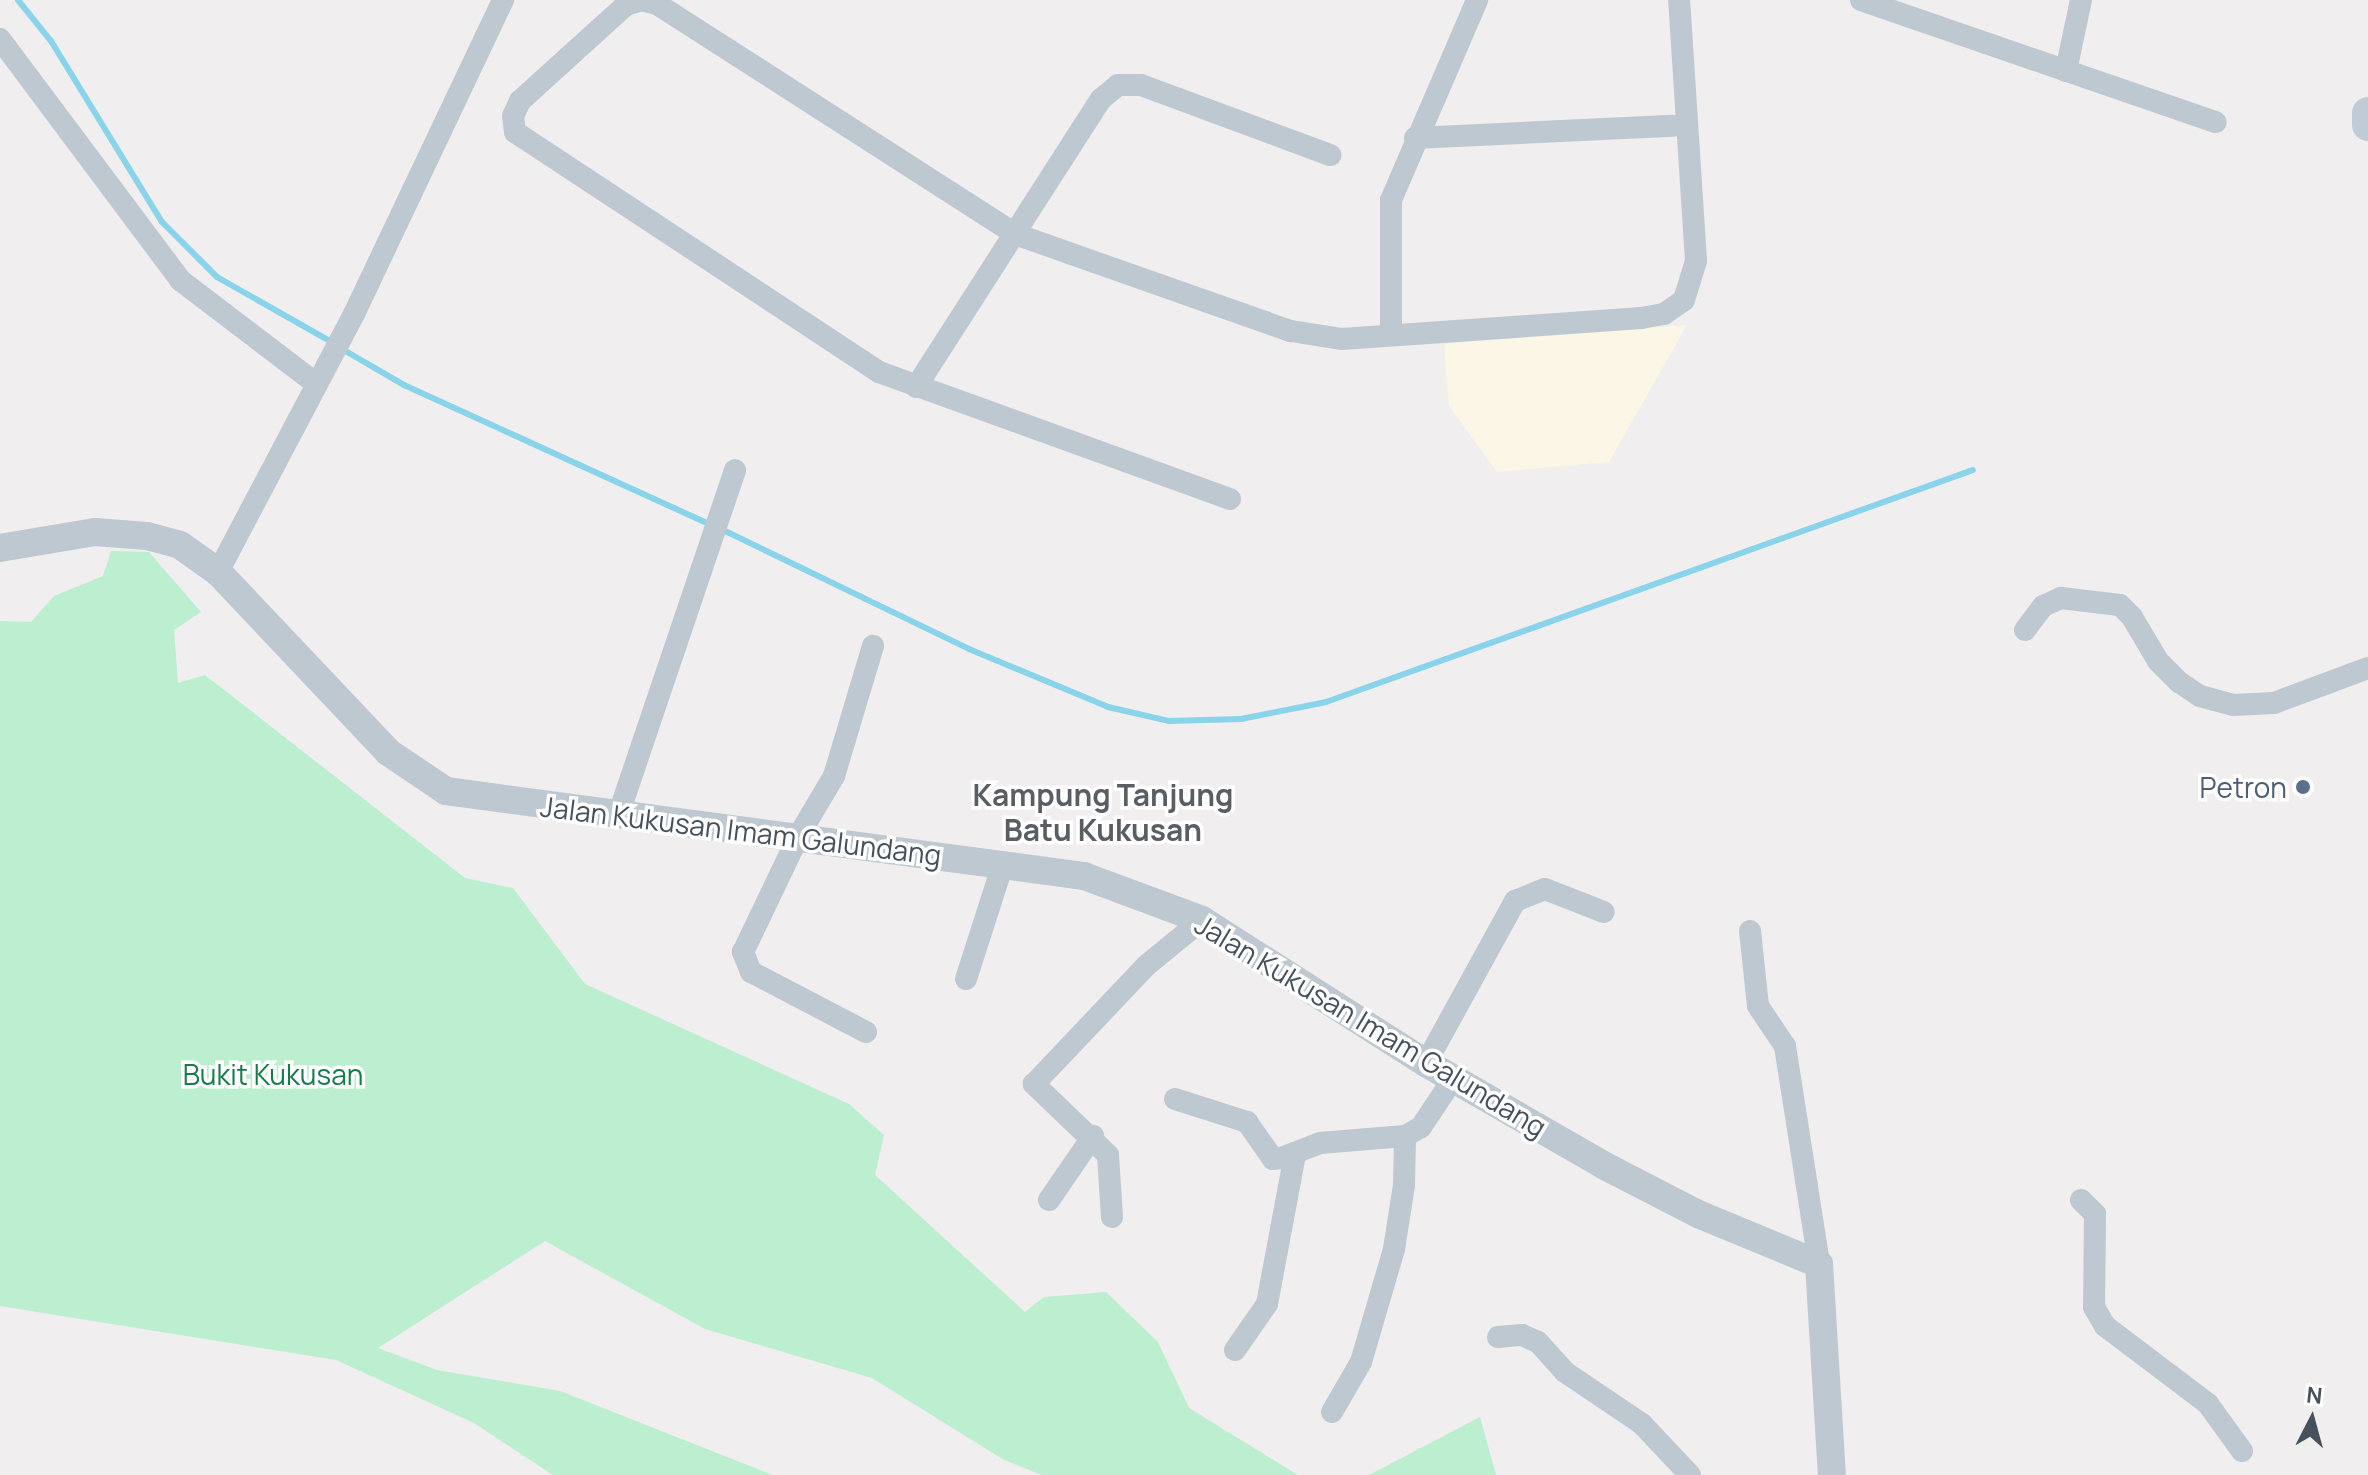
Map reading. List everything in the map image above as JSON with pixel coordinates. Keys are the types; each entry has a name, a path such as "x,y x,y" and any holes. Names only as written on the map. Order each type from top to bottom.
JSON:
{"main road":[{"path":"2368,113 2368,125"}],"street":[{"path":"218,572 317,377 346,327 503,0"},
{"path":"1230,499 879,372 821,337 515,132 513,116 520,101 626,5 642,0 657,4 1015,234 1291,331 1342,339 1641,318 1664,314 1684,300 1696,261 1679,0"},
{"path":"1391,335 1391,200 1415,138 1477,0"},
{"path":"1861,0 1905,7 2066,71 2216,122"},
{"path":"2066,71 2081,0"},
{"path":"0,39 180,280 317,377"},
{"path":"916,387 1101,99 1118,85 1141,85 1330,155"},
{"path":"1415,138 1673,126"},
{"path":"619,813 735,470"},
{"name":"Jalan Kukusan Imam Galundang","path":"0,548 95,532 147,536 180,545 218,572 354,719 421,779 480,799 799,835 1003,864 1121,886 1202,920 1426,1063 1698,1214 1819,1264"},
{"path":"2025,630 2043,606 2061,598 2120,605 2132,617 2158,661 2179,682 2200,696 2233,705 2274,703 2368,668"},
{"path":"866,1032 751,972 744,963 743,952 799,835 834,776 873,646"},
{"path":"966,979 1003,864"},
{"path":"1426,1063 1515,901 1545,889 1604,912"},
{"path":"1112,1217 1108,1155 1093,1136 1035,1088 1036,1079 1147,965 1202,920"},
{"path":"1750,931 1758,1006 1785,1046 1819,1264 1832,1475"},
{"path":"1175,1099 1247,1122 1273,1159 1295,1155 1320,1143 1405,1136 1421,1127 1453,1079"},
{"path":"1049,1200 1093,1136"},
{"path":"1332,1412 1361,1362 1394,1249 1404,1185 1405,1136"},
{"path":"1235,1350 1267,1304 1295,1155"},
{"path":"2081,1200 2095,1214 2094,1307 2105,1326 2208,1404 2242,1451"},
{"path":"1498,1337 1522,1335 1538,1342 1565,1372 1642,1424 1690,1475"}],"shaded area":[{"path":"1687,325 1609,462 1497,472 1449,406 1444,344"}],"green space":[{"name":"Bukit Kukusan","path":"111,551 149,552 201,612 174,630 178,683 205,675 465,878 513,888 585,984 849,1104 884,1135 875,1175 1025,1312 1044,1297 1106,1292 1158,1342 1189,1408 1298,1475 1042,1475 1004,1460 872,1378 705,1329 545,1241 378,1348 437,1370 560,1391 773,1475 553,1475 474,1423 336,1360 0,1306 0,621 31,622 54,596 103,576"},
{"path":"1480,1417 1496,1475 1369,1475"}],"waterway":[{"path":"18,0 51,41 162,222 217,277 333,343"},
{"path":"342,349 404,385 711,525"},
{"path":"721,529 969,649 1108,707 1169,721 1241,719 1326,702 1973,470"}],"place":[{"name":"Petron","path":"2303,787"}],"district":[{"name":"Kampung Tanjung Batu Kukusan","path":"1103,812"}]}
